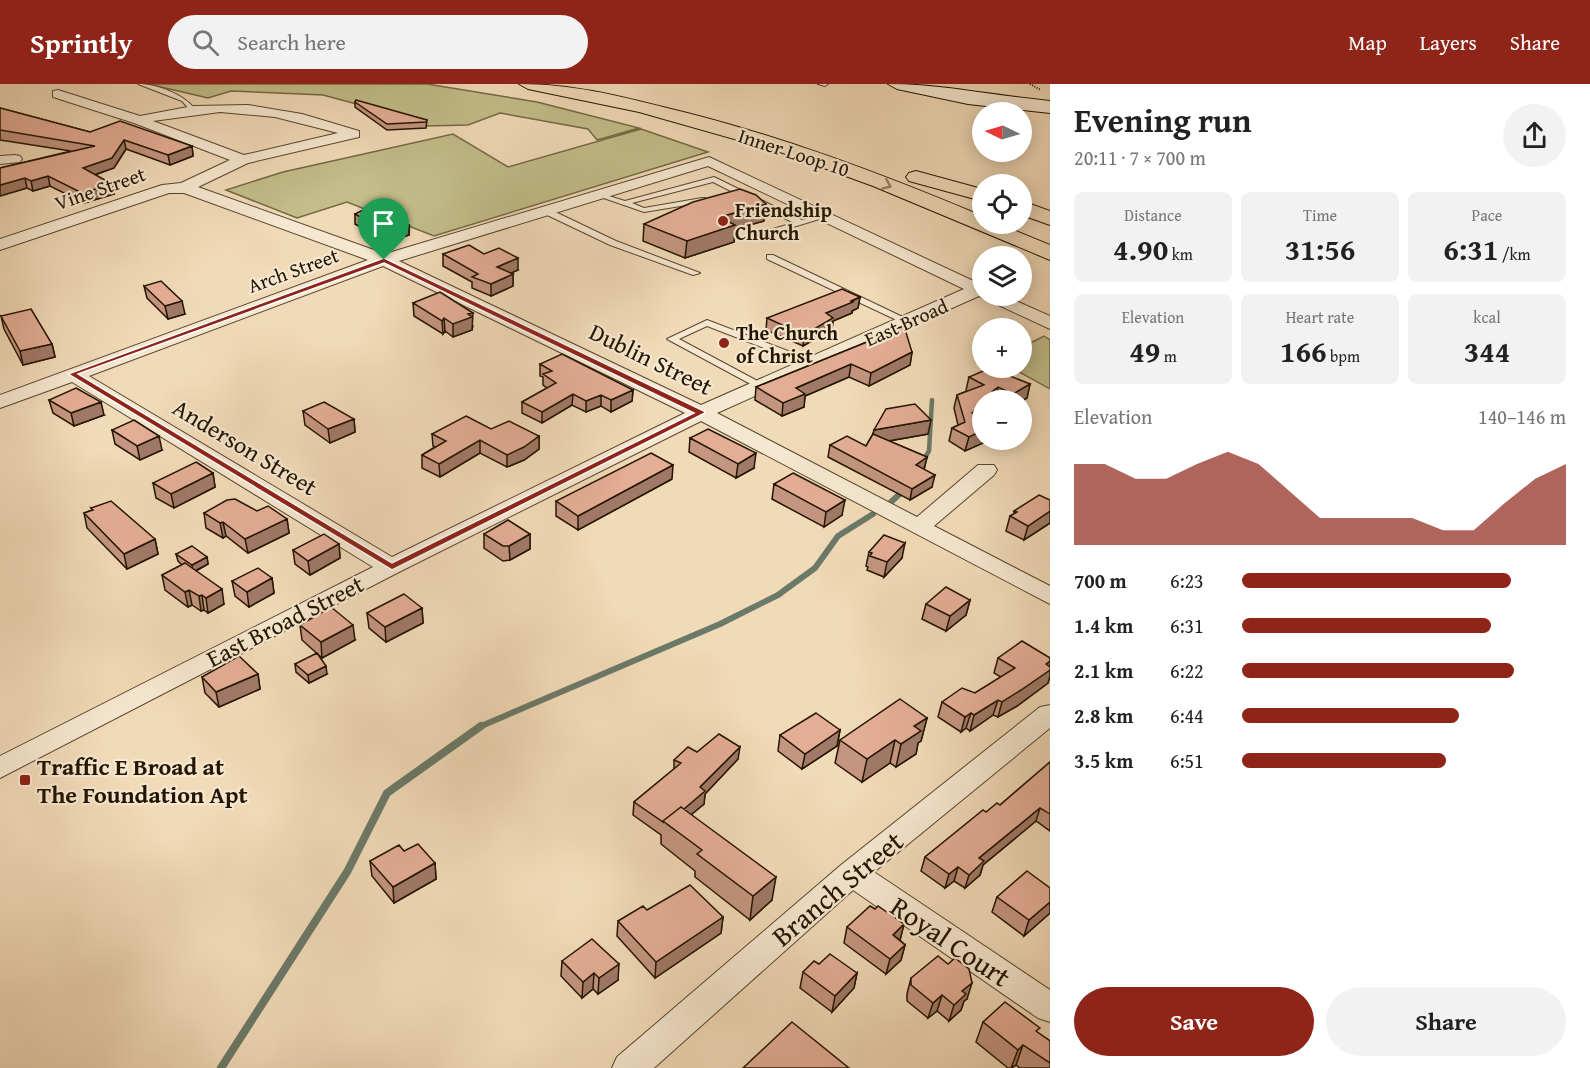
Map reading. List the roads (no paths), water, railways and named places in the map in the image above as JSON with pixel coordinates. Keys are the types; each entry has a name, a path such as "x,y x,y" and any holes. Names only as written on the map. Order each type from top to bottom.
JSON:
{"highway":[{"name":"Inner Loop 10","path":"528,84 662,113 792,150 871,178 1050,253"},
{"path":"584,84 665,100 771,128 916,177 972,192"},
{"path":"916,177 972,201"},
{"path":"1032,212 1050,219"},
{"path":"1032,225 1050,233"}],"street":[{"path":"897,84 1010,104 1050,107"},
{"path":"58,94 139,120 243,160"},
{"path":"139,120 166,112 192,109 270,112 318,120 354,134 243,160 184,188"},
{"name":"Arch Street","path":"0,402 384,260 709,161 758,184"},
{"path":"758,184 822,217 972,286"},
{"name":"Vine Street","path":"0,245 155,191 184,188 215,198"},
{"name":"Dublin Street","path":"215,198 384,260 701,413 1050,596"},
{"name":"East Broad","path":"701,413 906,321 972,296"},
{"path":"1014,306 1050,323"},
{"name":"Anderson Street","path":"72,374 392,567"},
{"name":"East Broad Street","path":"0,768 392,567 701,413"},
{"path":"919,527 986,470"},
{"name":"Branch Street","path":"629,1068 852,873 1050,714"},
{"name":"Royal Court","path":"852,873 1050,1008"}],"lane":[{"path":"141,84 184,100 192,109"},
{"path":"625,203 714,179 801,223"},
{"path":"718,196 758,184"},
{"path":"599,195 644,210 709,198"},
{"path":"546,211 613,243 696,273"},
{"path":"747,239 822,217"},
{"path":"770,257 906,321"},
{"path":"762,386 672,339 706,323 811,363"}],"waterway":[{"path":"924,459 929,451 932,400"},
{"path":"921,463 925,458"},
{"path":"891,502 904,490"},
{"path":"480,726 720,624 778,595 815,568 838,536 873,514"},
{"path":"221,1068 347,872 387,793 480,726"}],"place":[{"name":"Friendship Church","path":"723,221"},
{"name":"The Church of Christ","path":"724,343"},
{"name":"Traffic E Broad at The Foundation Apt","path":"25,780"}]}
